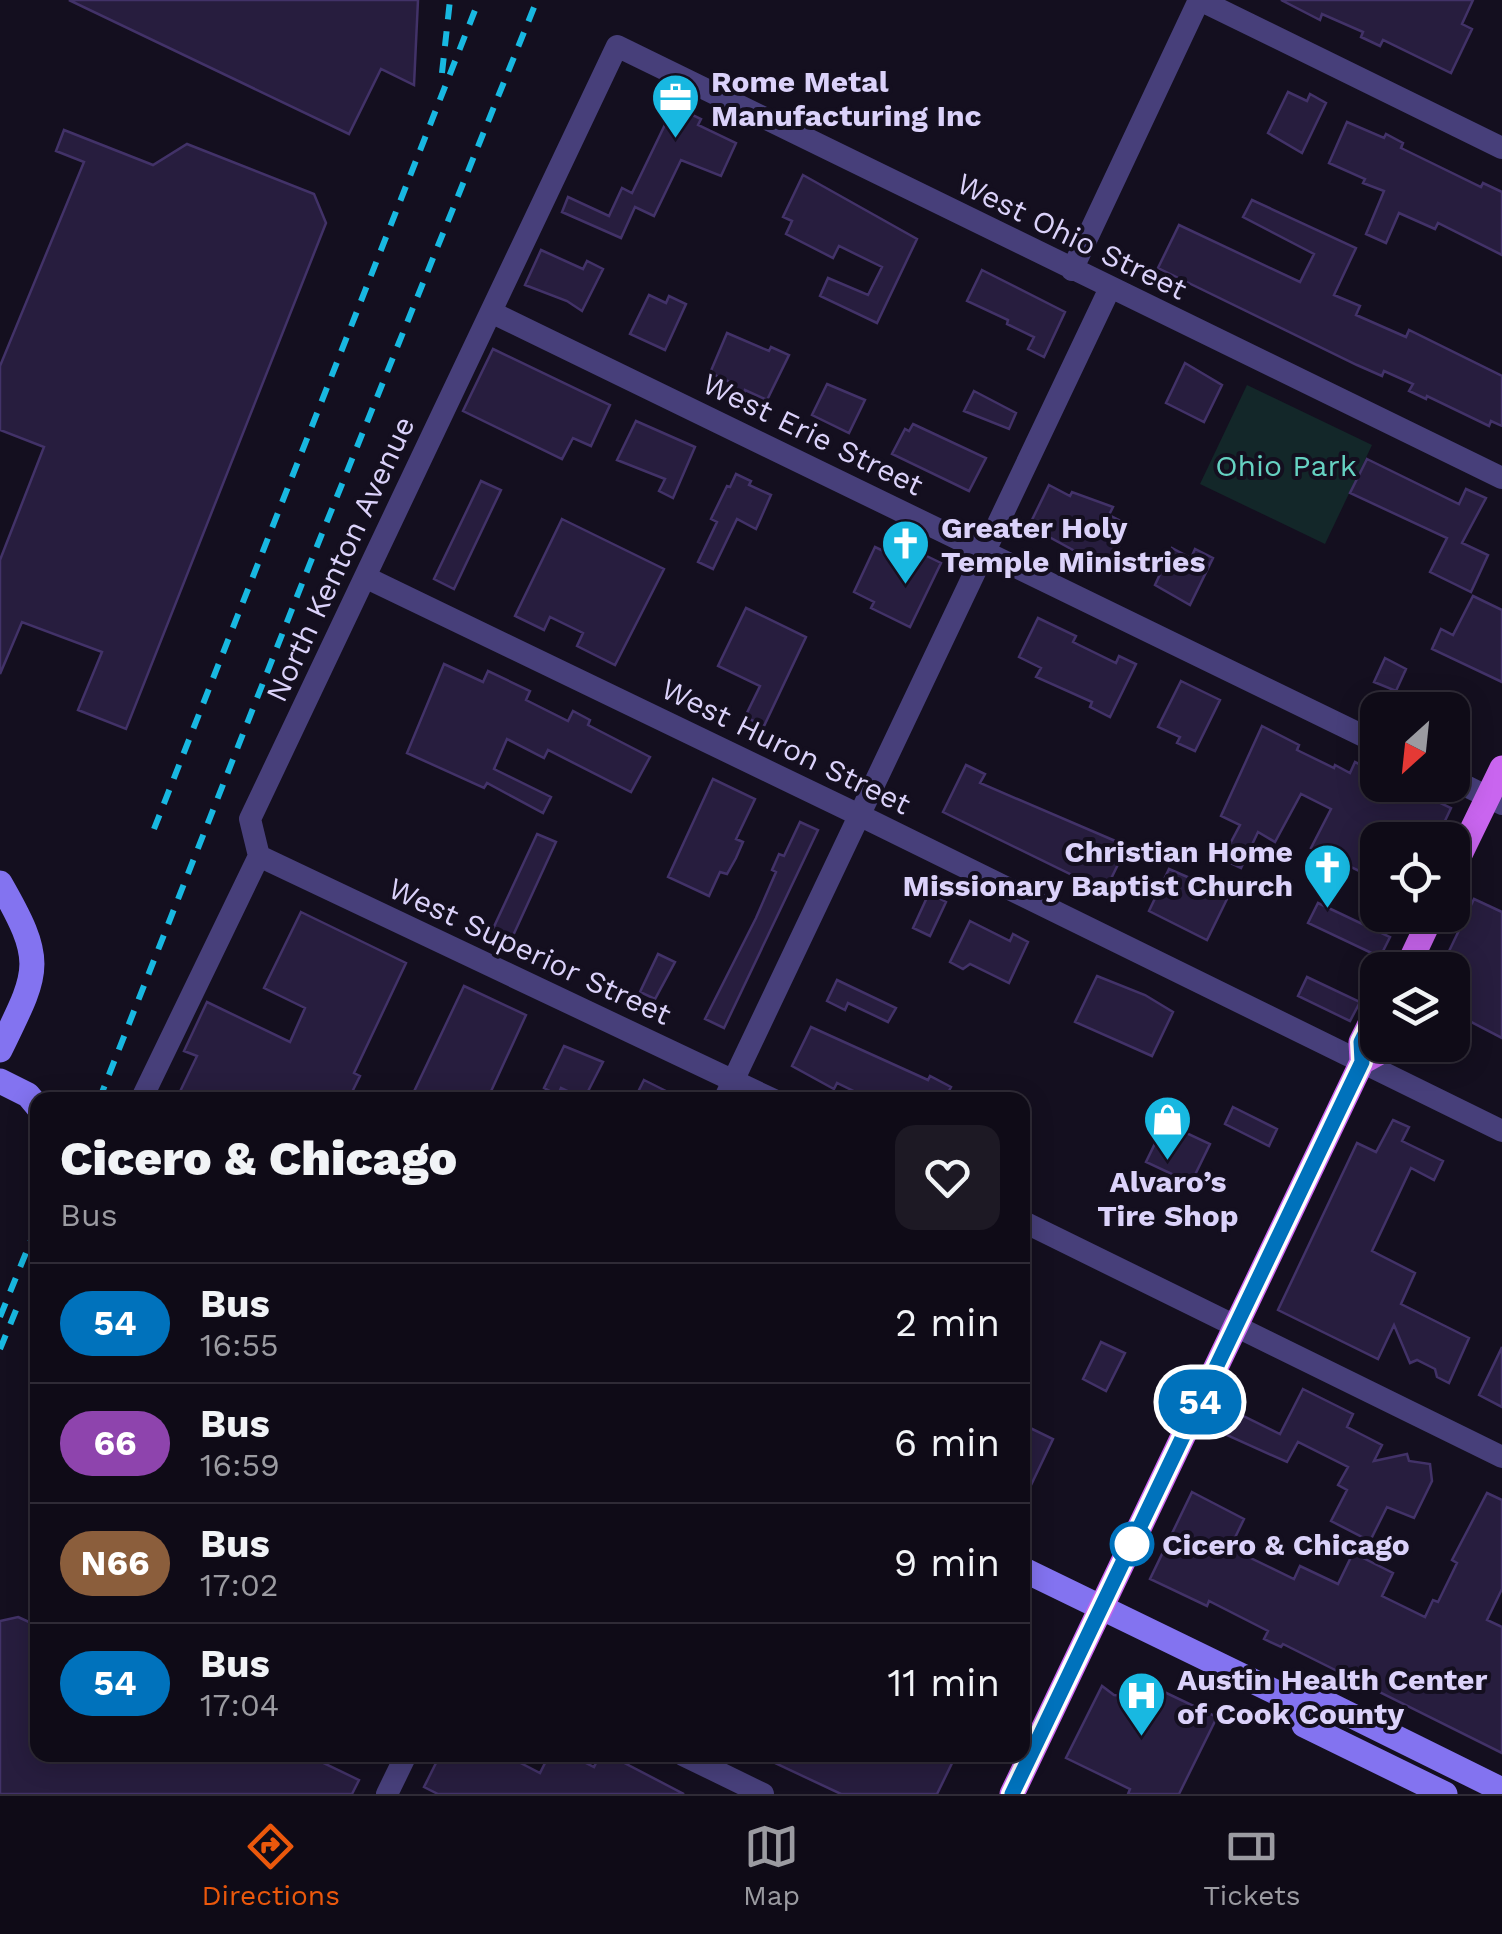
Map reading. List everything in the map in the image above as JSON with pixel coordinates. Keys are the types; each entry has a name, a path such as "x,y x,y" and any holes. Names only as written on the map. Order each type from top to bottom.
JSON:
{"main road":[{"path":"1470,842 1495,800 1502,768"},
{"path":"0,883 32,947 34,967 30,986 0,1050"},
{"path":"1030,1757 1362,1062"},
{"path":"0,1081 30,1099"},
{"path":"1030,1572 1300,1704 1314,1698 1502,1790"},
{"path":"1300,1704 1304,1725 1445,1794"},
{"path":"1012,1794 1027,1762"}],"street":[{"path":"1072,270 1199,0 1502,148"},
{"name":"West Ohio Street","path":"617,46 1502,478"},
{"name":"North Kenton Avenue","path":"260,856 250,818 617,46"},
{"path":"729,1090 1110,288"},
{"name":"West Erie Street","path":"491,312 1360,733"},
{"name":"West Huron Street","path":"365,577 1360,1061"},
{"path":"1470,788 1495,800"},
{"path":"145,1092 260,856"},
{"name":"West Superior Street","path":"260,856 729,1090"},
{"name":"West Huron Street","path":"1362,1062 1502,1131"},
{"path":"1030,1225 1502,1458"},
{"path":"386,1794 402,1762"},
{"path":"697,1762 763,1794"}],"green space":[{"name":"Ohio Park","path":"1247,385 1372,445 1325,544 1200,484"}],"building":[{"path":"69,0 418,0 414,85 381,69 349,134"},
{"path":"1281,0 1473,0 1462,24 1472,29 1451,73 1383,40 1380,46 1361,37 1363,32 1322,14 1320,20"},
{"path":"1288,92 1307,101 1310,94 1326,103 1302,153 1268,133"},
{"path":"674,106 701,119 698,125 736,143 721,176 681,160 654,216 635,207 621,238 562,212 568,197 609,216 622,188 632,193"},
{"path":"1347,122 1384,138 1386,134 1403,143 1401,148 1481,187 1483,183 1502,192 1502,255 1438,223 1435,229 1399,213 1386,243 1366,234 1384,191 1329,163"},
{"path":"64,130 153,165 187,144 314,194 326,223 126,729 78,710 102,652 22,622 0,674 0,560 44,447 0,430 0,366 84,162 56,151"},
{"path":"803,175 917,239 877,323 820,296 828,278 868,295 882,267 839,246 833,258 786,234 792,221 783,217"},
{"path":"1252,200 1356,248 1334,295 1360,306 1356,315 1406,337 1409,330 1502,376 1502,426 1491,421 1489,426 1427,396 1426,399 1409,391 1413,384 1357,365 1158,268 1179,225 1300,282 1314,254 1243,217"},
{"path":"541,250 583,269 587,261 603,269 582,311 525,285"},
{"path":"982,270 1065,312 1044,357 1028,349 1034,337 967,301"},
{"path":"649,295 666,303 669,296 686,304 665,350 630,334"},
{"path":"727,333 789,355 767,400 745,390 743,396 727,390 730,382 710,373"},
{"path":"493,349 610,405 591,446 573,438 562,459 463,411"},
{"path":"1185,363 1222,385 1204,422 1166,403"},
{"path":"827,384 865,400 849,433 812,415"},
{"path":"974,391 1016,413 1009,429 964,411"},
{"path":"636,421 695,447 673,498 659,491 665,479 617,460"},
{"path":"913,424 986,458 969,491 892,454 905,429 909,431"},
{"path":"1367,459 1459,504 1466,489 1486,498 1462,543 1488,555 1471,592 1430,572 1447,538 1350,493"},
{"path":"736,474 771,495 756,529 737,519 713,569 698,562 717,522 711,519"},
{"path":"481,481 501,490 454,589 434,579"},
{"path":"1049,485 1070,496 1072,492 1113,507 1109,515 1129,525 1108,569 1029,526"},
{"path":"562,519 664,569 615,665 577,646 583,633 550,617 544,630 515,616"},
{"name":"Greater Holy Temple Ministries","path":"902,544 941,563 910,627 871,608 874,602 854,592 875,547 896,557"},
{"path":"1172,548 1191,558 1195,549 1213,558 1190,605 1155,585"},
{"path":"1473,596 1502,610 1502,682 1432,649 1441,629 1453,635"},
{"path":"746,608 806,637 764,726 745,717 760,686 718,666"},
{"path":"1038,618 1076,636 1073,642 1116,663 1119,656 1136,664 1110,717 1090,707 1092,702 1036,677 1041,668 1019,657"},
{"path":"1385,658 1406,669 1396,691 1374,682"},
{"path":"444,664 483,682 488,671 530,691 526,700 568,721 573,711 590,720 588,725 650,757 631,792 548,750 544,758 507,739 494,769 551,797 543,813 487,783 484,788 407,753"},
{"path":"1181,681 1220,700 1195,751 1177,743 1180,737 1158,727"},
{"path":"1262,726 1299,745 1297,750 1334,768 1335,765 1350,773 1355,762 1360,764 1360,802 1438,802 1451,808 1444,822 1360,822 1360,871 1311,848 1331,809 1301,794 1275,842 1258,832 1241,868 1222,859 1240,825 1221,816"},
{"path":"966,765 985,774 980,783 1127,846 1105,891 943,812"},
{"path":"713,779 755,799 736,839 743,842 736,858 727,874 720,872 709,896 668,877"},
{"path":"800,822 818,830 724,1028 705,1019 756,918 776,872 772,870 779,854 784,856"},
{"path":"537,834 556,842 511,940 492,931"},
{"path":"1169,869 1229,895 1207,940 1149,911"},
{"path":"929,893 946,902 930,936 913,928"},
{"path":"1474,899 1502,912 1502,1038 1470,1021 1470,952 1449,952 1458,932 1470,932"},
{"path":"1318,903 1360,923 1360,932 1379,932 1390,937 1382,952 1369,952 1308,923"},
{"path":"301,912 406,963 354,1073 360,1076 352,1092 180,1092 197,1056 184,1051 207,1002 290,1042 305,1008 264,988"},
{"path":"970,921 1010,941 1013,934 1028,942 1009,983 970,964 963,969 950,962"},
{"path":"658,954 675,962 655,999 640,992"},
{"path":"1097,976 1145,995 1173,1012 1152,1056 1075,1022"},
{"path":"1307,977 1360,1002 1350,1021 1298,996"},
{"path":"837,980 896,1008 888,1022 848,1003 845,1010 827,1001"},
{"path":"464,986 526,1015 491,1092 414,1092"},
{"path":"811,1027 951,1087 948,1092 856,1092 837,1083 834,1089 792,1066"},
{"path":"564,1046 603,1062 588,1092 561,1088 552,1092 544,1088"},
{"path":"644,1080 668,1092 638,1092"},
{"path":"1233,1107 1277,1129 1269,1146 1225,1124"},
{"path":"1393,1120 1409,1127 1402,1141 1443,1161 1434,1180 1411,1168 1372,1251 1415,1273 1401,1304 1469,1338 1449,1383 1437,1377 1435,1369 1417,1360 1410,1363 1394,1325 1378,1359 1278,1310 1357,1143 1376,1152"},
{"path":"1165,1123 1210,1144 1191,1183 1146,1162"},
{"path":"1101,1342 1125,1353 1106,1391 1083,1379"},
{"path":"1502,1347 1502,1407 1479,1395"},
{"path":"1303,1389 1353,1414 1347,1427 1382,1445 1374,1461 1407,1454 1409,1461 1430,1464 1432,1481 1414,1518 1387,1507 1370,1541 1331,1521 1347,1490 1338,1485 1348,1467 1298,1442 1287,1462 1220,1432 1231,1410 1280,1434"},
{"path":"1030,1428 1053,1439 1030,1487"},
{"path":"1192,1492 1244,1519 1230,1548 1294,1579 1300,1566 1338,1584 1353,1553 1393,1573 1382,1596 1425,1617 1433,1600 1438,1602 1457,1563 1452,1560 1487,1493 1502,1500 1502,1589 1487,1620 1502,1627 1502,1753 1283,1644 1281,1647 1264,1639 1268,1631 1209,1601 1207,1606 1150,1579"},
{"path":"18,1617 30,1622 30,1762 322,1762 359,1780 352,1794 0,1794 0,1621"},
{"name":"Austin Health Center of Cook County","path":"1137,1679 1217,1717 1179,1794 1128,1794 1130,1789 1066,1758 1102,1686 1123,1696 1134,1688"},
{"path":"436,1762 519,1762 540,1773 546,1762 584,1762 594,1767 596,1762 622,1762 684,1794 438,1794 424,1787"},
{"path":"773,1762 953,1762 937,1794 841,1794"}],"railway":[{"path":"442,73 450,0"},
{"path":"154,829 479,0"},
{"path":"102,1092 537,0"},
{"path":"0,1317 30,1243"},
{"path":"0,1349 19,1303"}],"bus line":[{"name":"54","path":"1030,1757 1362,1062"},
{"name":"54","path":"1012,1794 1027,1762"}],"place":[{"name":"Rome Metal Manufacturing Inc","path":"676,140"},
{"name":"Greater Holy Temple Ministries","path":"906,586"},
{"name":"Christian Home Missionary Baptist Church","path":"1328,910"},
{"name":"Alvaro’s Tire Shop","path":"1168,1162"},
{"name":"Cicero & Chicago","path":"1132,1544"},
{"name":"Austin Health Center of Cook County","path":"1142,1738"}]}
